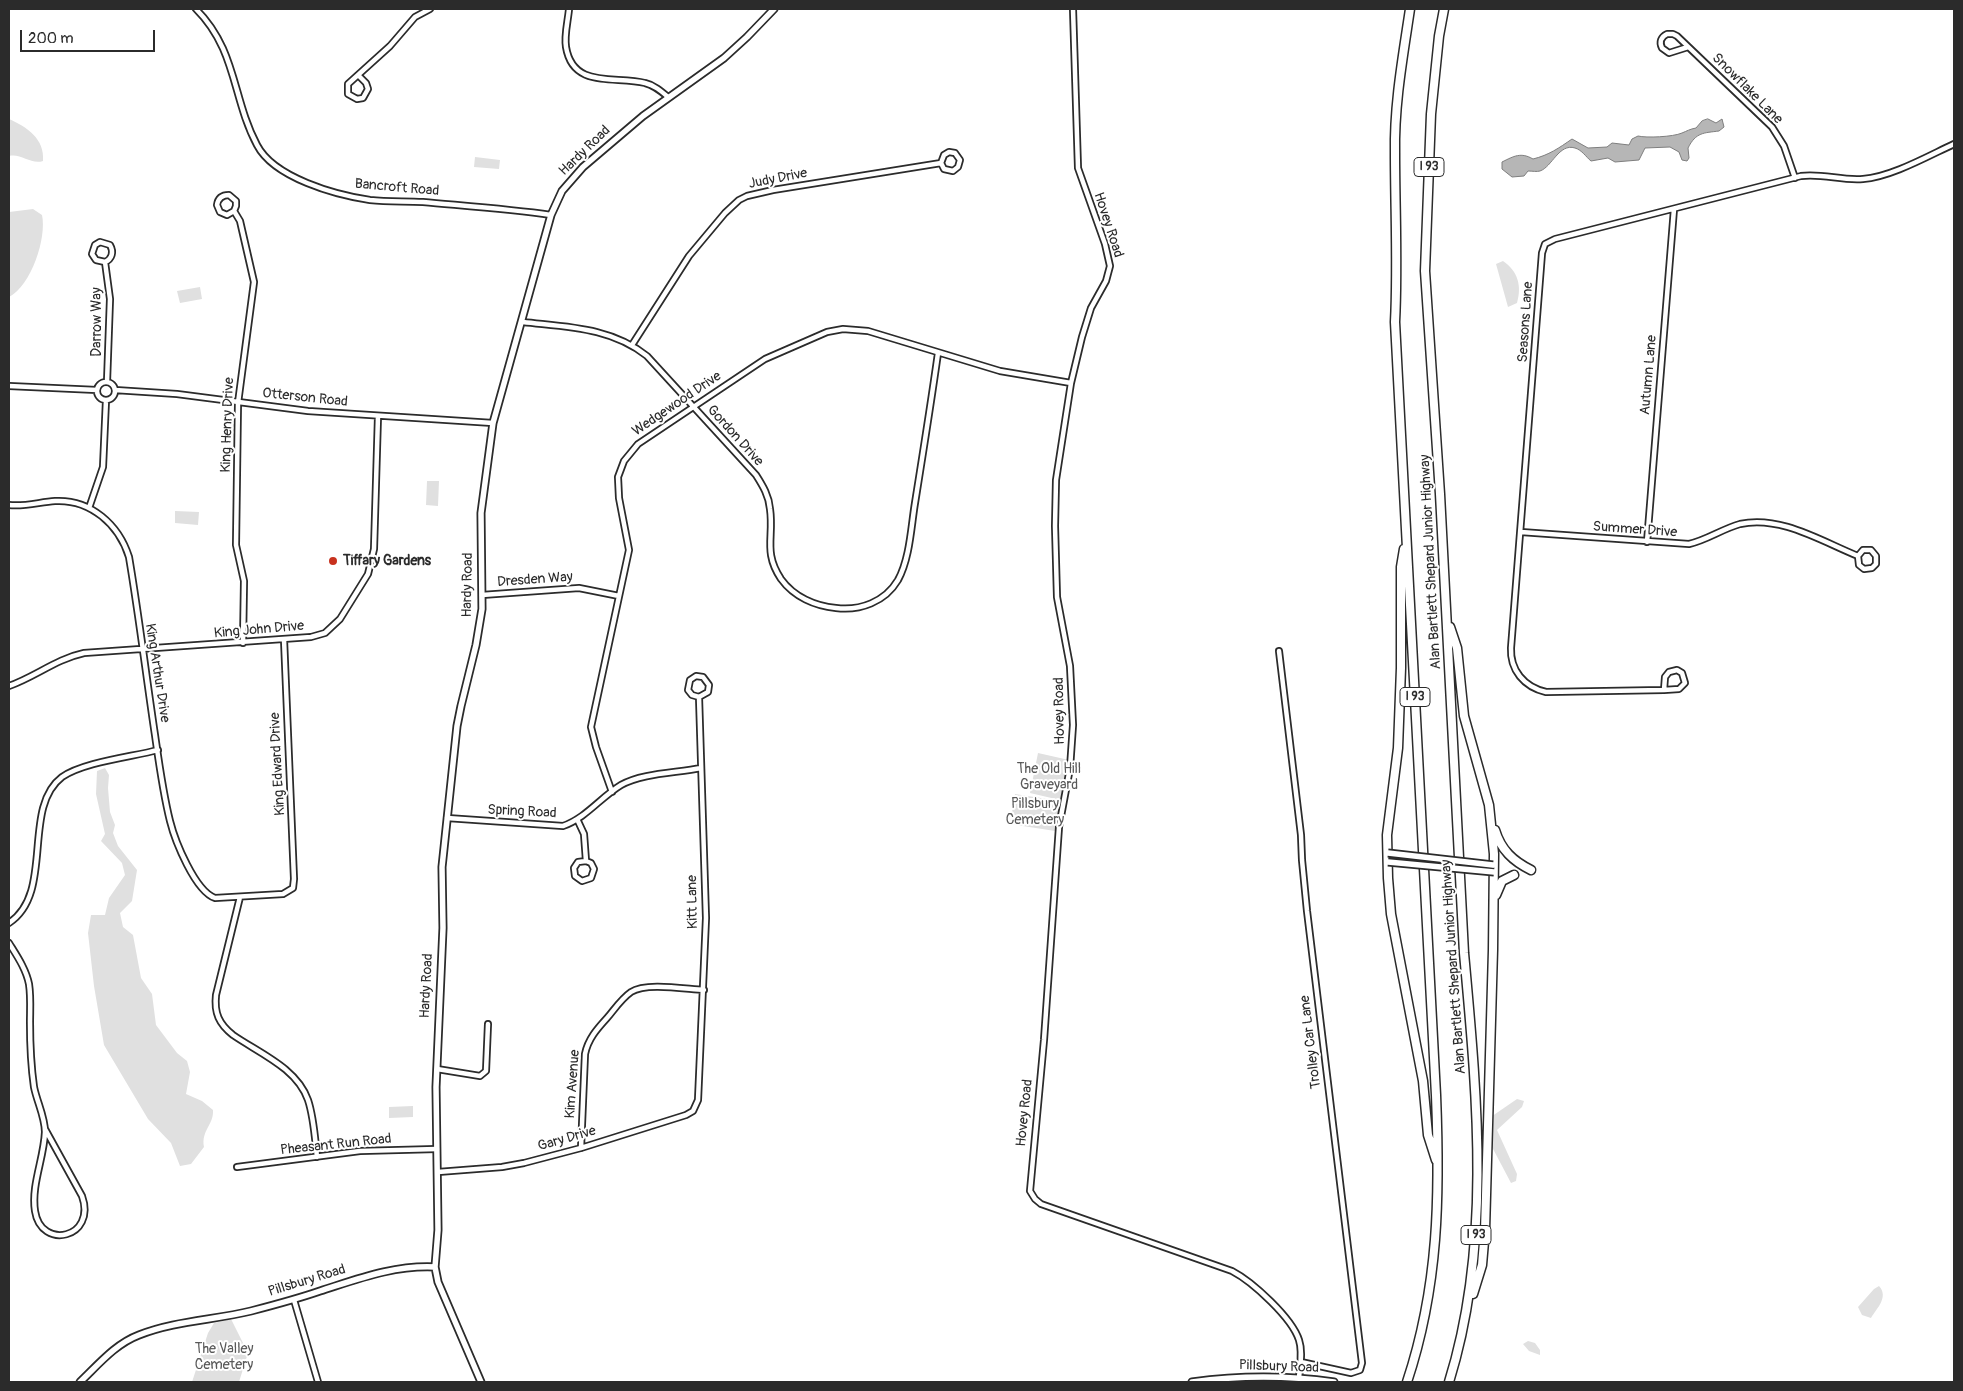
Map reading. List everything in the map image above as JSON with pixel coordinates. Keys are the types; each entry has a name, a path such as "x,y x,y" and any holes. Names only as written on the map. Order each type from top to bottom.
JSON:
{"highway":[{"name":"Alan Bartlett Shepard Junior Highway","path":"1408,1382 1422,1332 1431,1283 1439,1171 1395,322 1394,152 1398,102 1410,9"},
{"name":"Alan Bartlett Shepard Junior Highway","path":"1444,9 1439,36 1431,114 1425,270 1478,1166 1476,1236 1471,1287 1462,1335 1448,1382"},
{"path":"1406,543 1401,562 1398,748 1388,835 1388,862 1391,914 1423,1081 1428,1135 1439,1171"},
{"path":"1446,618 1457,648 1464,716 1490,816 1502,847 1518,863 1531,870"},
{"path":"1467,1309 1482,1265 1486,1230 1494,902 1494,868 1490,816"},
{"path":"1494,902 1502,881 1514,875"}],"street":[{"name":"Bancroft Road","path":"196,9 215,32 225,50 250,129 259,148 265,157 281,169 324,189 370,200 422,202 551,215"},
{"path":"358,75 366,83 368,89 363,98 356,99 350,96 347,87 358,75 390,46 415,17 430,9"},
{"path":"569,9 566,50 574,65 581,72 604,80 644,82 659,90 668,98"},
{"name":"Hardy Road","path":"435,1267 438,1237 437,1069 443,932 442,867 457,726 476,645 482,595 481,513 493,423 523,322 551,215 562,191 575,174 626,129 724,58 747,38 774,9"},
{"name":"Hovey Road","path":"1073,9 1078,168 1110,261 1108,275 1087,318 1071,383 1057,467 1055,526 1057,597 1070,666 1073,732 1068,781 1059,827 1044,1040 1030,1191 1041,1204 1224,1268 1241,1276 1268,1300 1294,1330 1299,1342 1301,1362 1298,1378"},
{"name":"Snowflake Lane","path":"1688,47 1668,52 1661,47 1661,40 1666,34 1673,34 1688,47 1776,132 1784,146 1795,178"},
{"name":"Seasons Lane","path":"1664,690 1665,677 1669,672 1677,670 1682,673 1685,679 1682,687 1677,690 1546,692 1532,687 1521,678 1513,666 1511,648 1542,253 1545,244 1555,238 1795,178 1821,174 1853,179 1874,178 1954,144"},
{"name":"Judy Drive","path":"949,152 957,155 960,160 958,167 953,171 944,169 941,163 944,154 949,152"},
{"name":"Judy Drive","path":"632,345 688,256 725,213 739,200 747,196 773,190 941,163"},
{"name":"King Henry Drive","path":"226,195 234,198 237,205 234,211 227,214 220,212 217,205 220,198 226,195"},
{"name":"Autumn Lane","path":"1647,542 1674,209"},
{"name":"King Henry Drive","path":"234,211 240,221 253,272 254,286 246,332 238,403 236,546 244,582 243,642"},
{"name":"Darrow Way","path":"100,242 110,245 112,252 110,258 105,262 96,260 92,254 95,245 100,242"},
{"name":"Darrow Way","path":"105,262 110,299 107,382"},
{"name":"Gordon Drive","path":"523,322 603,333 632,345 652,361 750,466 764,488 770,508 769,544 771,555 782,579 796,594 814,603 835,608 856,608 875,602 891,589 902,571 912,522 938,353"},
{"name":"Wedgewood Drive","path":"612,792 591,727 629,550 617,488 620,469 630,451 765,358 834,330 850,328 868,331 1000,372 1071,383"},
{"path":"107,382 113,384 115,390 112,398 106,400 99,397 97,390 100,384 107,382"},
{"path":"9,386 97,390"},
{"name":"Otterson Road","path":"115,390 177,394 308,411 493,423"},
{"path":"89,508 103,467 106,400"},
{"name":"King John Drive","path":"9,686 22,682 68,656 84,653 284,639 321,635 334,627 368,574 374,549 378,416"},
{"name":"King Arthur Drive","path":"9,505 61,501 89,508 108,520 126,547 131,568 158,750 171,823 182,853 200,885 206,893 215,898 283,894 293,888"},
{"name":"Summer Drive","path":"1521,532 1689,544 1709,538 1738,525 1758,521 1784,526 1858,556"},
{"name":"Summer Drive","path":"1863,550 1870,550 1876,556 1876,564 1870,569 1863,568 1858,563 1858,556 1863,550"},
{"name":"Dresden Way","path":"482,595 579,588 619,596"},
{"name":"King Edward Drive","path":"284,639 294,869 293,888"},
{"name":"Trolley Car Lane","path":"1279,651 1301,835 1302,867 1362,1363 1360,1370 1350,1373 1301,1362"},
{"name":"Kitt Lane","path":"696,676 703,677 709,685 705,694 699,697 692,695 688,690 689,683 696,676"},
{"name":"Kitt Lane","path":"696,1107 698,1100 704,990 706,918 699,697"},
{"path":"9,923 22,911 27,902 34,876 44,803 54,785 75,770 158,750"},
{"name":"Spring Road","path":"447,818 557,826 568,824 624,784 638,778 701,768"},
{"path":"577,819 584,834 586,860"},
{"path":"1388,853 1494,868"},
{"path":"586,860 593,865 594,873 591,878 584,881 576,878 574,870 578,862 586,860"},
{"path":"1388,862 1494,868"},
{"path":"240,897 216,995 215,1006 217,1016 229,1032 286,1070 298,1082 309,1104 317,1157"},
{"path":"9,943 21,962 29,983 33,1075 45,1129 82,1196 85,1206 84,1217 80,1226 66,1234 56,1235 46,1231 39,1223 36,1213 36,1187 45,1129"},
{"name":"Kim Avenue","path":"580,1148 585,1054 587,1044 595,1031 622,1000 634,991 651,987 704,990"},
{"path":"437,1069 480,1076 483,1074 486,1071 488,1024"},
{"name":"Gary Drive","path":"438,1172 502,1167 580,1148 686,1115 694,1111 696,1107"},
{"name":"Pheasant Run Road","path":"237,1168 360,1151 437,1150"},
{"name":"Pillsbury Road","path":"80,1382 112,1351 139,1335 294,1300 391,1270 419,1266 435,1267"},
{"path":"435,1267 438,1282 482,1382"},
{"path":"294,1300 318,1382"},
{"name":"Pillsbury Road","path":"1192,1382 1252,1376 1334,1382"}],"green space":[{"path":"9,119 34,135 41,146 43,161 39,162 18,156 9,156"},
{"path":"475,157 500,160 499,169 474,167"},
{"path":"33,209 42,215 43,225 40,248 24,283 9,297 9,212"},
{"path":"1503,261 1512,269 1519,285 1517,303 1508,307 1496,264"},
{"path":"200,287 202,299 180,303 177,291"},
{"path":"427,481 439,481 438,506 426,505"},
{"path":"175,511 199,512 198,525 175,523"},
{"name":"The Old Hill Graveyard","path":"1038,753 1069,760 1060,800 1030,793"},
{"path":"105,768 109,775 110,812 115,825 113,833 118,846 137,870 132,901 120,913 123,927 133,935 141,978 152,994 156,1025 177,1053 187,1061 190,1072 186,1094 202,1101 213,1110 212,1120 204,1136 204,1147 191,1164 180,1166 171,1143 148,1119 104,1045 94,986 88,933 91,915 105,915 109,898 125,875 122,863 101,841 105,834 96,794 97,771"},
{"name":"Pillsbury Cemetery","path":"1015,794 1060,801 1055,831 1010,824"},
{"path":"1517,1099 1524,1101 1522,1107 1497,1130 1517,1174 1516,1181 1511,1183 1482,1128 1485,1121"},
{"path":"413,1106 413,1117 389,1118 389,1107"},
{"path":"1879,1286 1883,1294 1879,1306 1871,1318 1862,1315 1858,1307"},
{"name":"The Valley Cemetery","path":"231,1319 248,1353 239,1382 192,1382 208,1333 214,1323"},
{"path":"1528,1341 1535,1343 1540,1350 1540,1355 1529,1351 1523,1344"}],"shaded area":[{"path":"1708,119 1716,123 1722,119 1724,127 1719,131 1697,136 1688,148 1689,158 1687,161 1682,160 1679,152 1670,147 1645,148 1639,160 1615,162 1608,158 1591,161 1580,150 1569,147 1560,152 1540,171 1528,171 1524,176 1512,177 1502,169 1502,162 1510,158 1521,155 1533,159 1554,151 1572,139 1588,148 1607,147 1612,143 1629,145 1632,139 1638,136 1660,137 1678,134 1696,128 1702,121"}],"place":[{"name":"Tiffary Gardens","path":"333,561"}]}
